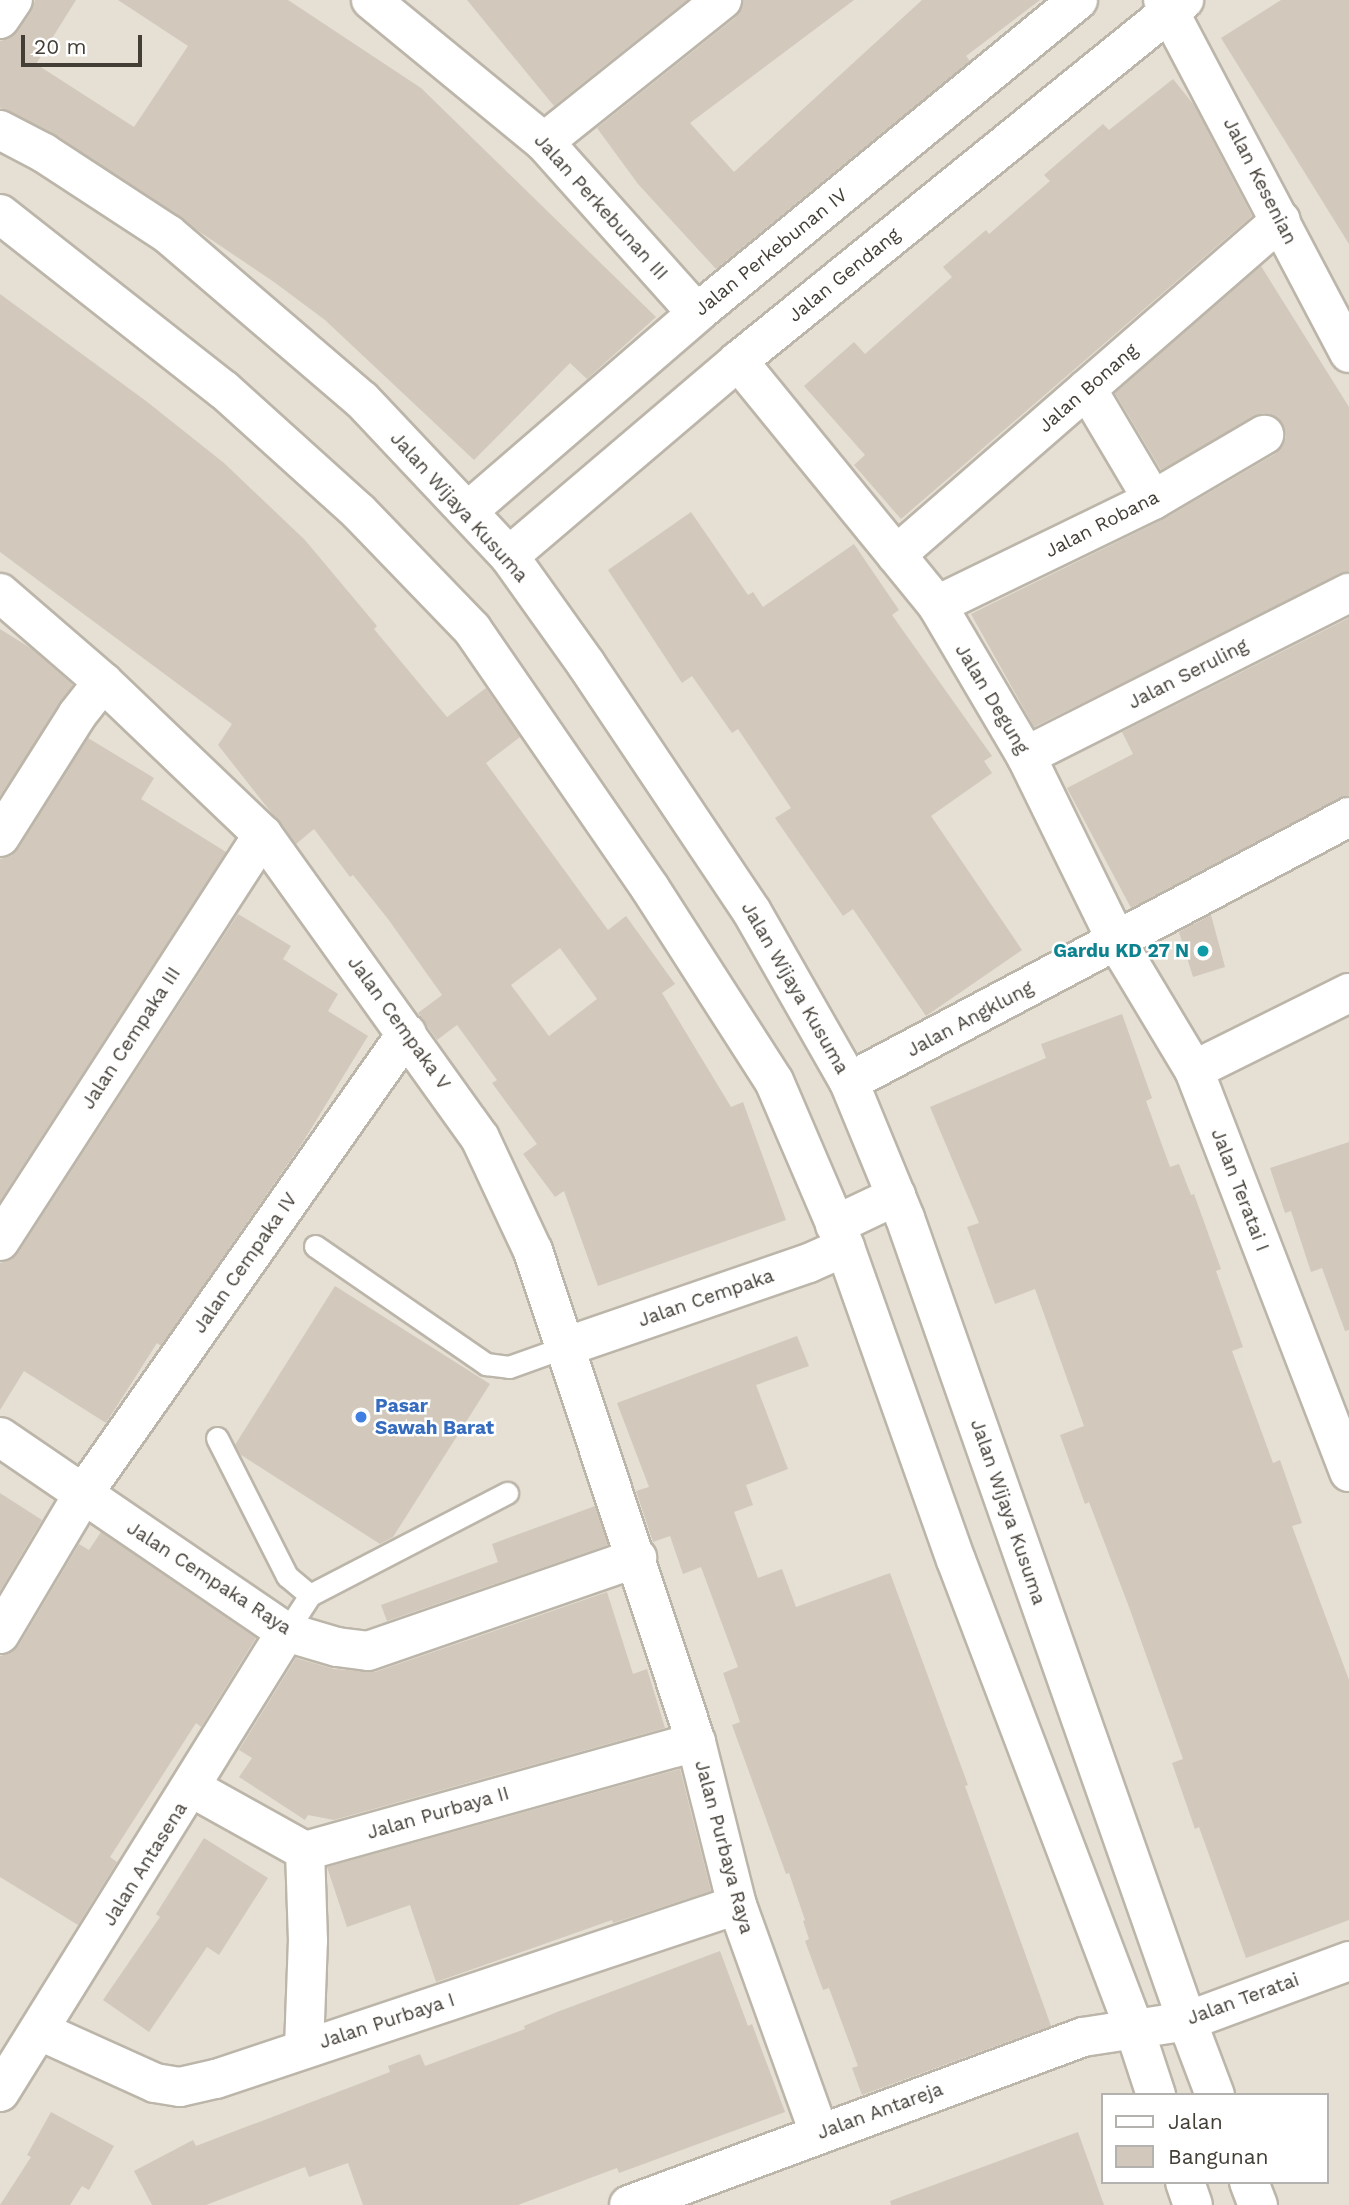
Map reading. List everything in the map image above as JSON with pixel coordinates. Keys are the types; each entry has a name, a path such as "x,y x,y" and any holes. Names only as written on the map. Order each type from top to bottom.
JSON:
{"street":[{"path":"0,19 13,0"},
{"path":"544,142 722,0"},
{"name":"Jalan Perkebunan IV","path":"468,511 696,313 1078,0"},
{"name":"Jalan Perkebunan III","path":"388,4 544,142 696,313"},
{"name":"Jalan Kesenian","path":"1172,4 1349,352"},
{"name":"Jalan Gendang","path":"509,556 738,361 1172,4"},
{"name":"Jalan Wijaya Kusuma","path":"0,130 44,153 167,234 362,400 509,556 586,664 752,912 849,1082 896,1196 1186,2021 1214,2093"},
{"path":"0,214 224,390 359,512 472,629 650,888 774,1081 840,1236 956,1560 1134,2028 1155,2093"},
{"name":"Jalan Bonang","path":"896,555 1281,220"},
{"name":"Jalan Degung","path":"738,361 937,605 1026,756 1117,942 1194,1070"},
{"path":"1087,389 1153,500"},
{"name":"Jalan Robana","path":"937,605 1153,500 1264,435"},
{"name":"Jalan Cempaka V","path":"0,593 103,682 262,835 407,1032 480,1138 533,1251 637,1558"},
{"name":"Jalan Seruling","path":"1026,756 1349,593"},
{"path":"0,837 77,715 103,682"},
{"name":"Jalan Angklung","path":"849,1082 1349,817"},
{"name":"Jalan Cempaka III","path":"0,1241 262,835"},
{"path":"1194,1070 1349,993"},
{"name":"Jalan Cempaka IV","path":"0,1634 83,1494 407,1032"},
{"name":"Jalan Teratai I","path":"1194,1070 1349,1472"},
{"path":"840,1236 896,1196"},
{"name":"Jalan Cempaka","path":"565,1347 810,1263 840,1236"},
{"name":"Jalan Cempaka Raya","path":"0,1437 286,1632 337,1647 368,1651 637,1558"},
{"name":"Jalan Purbaya Raya","path":"637,1558 696,1742 737,1906 819,2133"},
{"name":"Jalan Antasena","path":"0,2092 192,1788 286,1632"},
{"name":"Jalan Purbaya II","path":"304,1851 696,1742"},
{"path":"192,1788 304,1851 308,1941 304,2048"},
{"name":"Jalan Purbaya I","path":"40,2031 155,2083 180,2087 216,2079 737,1906"},
{"name":"Jalan Teratai","path":"1134,2028 1186,2021 1349,1961"},
{"name":"Jalan Antareja","path":"629,2205 1083,2036 1134,2028"},
{"path":"1186,2184 1193,2205"},
{"path":"1250,2184 1258,2205"}],"lane":[{"path":"315,1246 486,1364 509,1367 565,1347"},
{"path":"217,1438 287,1576 310,1595"},
{"path":"286,1632 310,1595 507,1493"}],"shaded area":[{"path":"0,0 1349,0 1349,2205 0,2205"}],"building":[{"path":"35,0 76,0 36,64 134,127 188,46 118,0 288,0 421,88 656,317 587,379 570,363 474,460 325,320 274,282 56,135 0,108 0,41 10,38 18,31 31,12"},
{"path":"467,0 687,0 554,106"},
{"path":"743,0 854,0 690,123 734,172 922,0 1040,0 966,56 970,61 716,269 638,184 597,128 736,17"},
{"path":"1281,0 1349,0 1349,244 1221,38"},
{"path":"1173,79 1194,105 1252,216 901,519 854,465 865,455 804,386 854,342 865,354 952,277 943,267 986,230 989,234 1050,181 1044,175 1103,124 1109,130"},
{"path":"1261,266 1349,407 1349,571 1034,727 971,614 1164,519 1275,454 1283,446 1286,436 1282,423 1274,416 1263,413 1161,470 1115,393"},
{"path":"0,294 146,401 224,463 305,540 377,626 374,629 447,717 486,688 520,737 486,763 608,930 626,916 675,984 662,993 731,1107 743,1102 786,1220 598,1286 564,1191 555,1197 523,1154 537,1144 492,1083 497,1080 457,1025 437,1040 418,1013 442,995 388,919 353,875 350,877 314,829 296,844 218,745 232,724 0,552","holes":["560,948 597,999 549,1036 511,985"]},
{"path":"691,512 748,595 753,592 763,607 854,544 899,610 892,615 992,756 984,761 992,773 931,816 1022,950 926,1016 853,909 843,916 775,818 791,808 738,729 732,733 692,676 682,683 608,570"},
{"path":"1349,618 1349,795 1131,908 1067,788 1133,754 1122,732"},
{"path":"0,629 32,649 73,685 0,796"},
{"path":"88,738 154,778 141,799 226,852 0,1201 0,859 11,856 18,849"},
{"path":"238,914 291,946 283,959 338,994 328,1011 368,1036 301,1145 161,1346 157,1343 106,1423 24,1371 0,1410 0,1263 11,1260 18,1253"},
{"name":"Gardu KD 27 N","path":"1211,915 1225,967 1193,977 1179,932"},
{"path":"1122,1014 1152,1098 1146,1101 1170,1167 1179,1164 1191,1195 1194,1194 1221,1269 1216,1271 1243,1347 1232,1351 1273,1463 1280,1460 1302,1523 1292,1526 1349,1680 1349,1920 1246,1958 1199,1827 1195,1829 1172,1763 1183,1759 1129,1607 1089,1502 1085,1504 1060,1435 1084,1426 1035,1289 995,1304 967,1227 979,1223 930,1107 1046,1058 1041,1044"},
{"path":"1349,1142 1349,1330 1345,1331 1322,1268 1311,1272 1291,1211 1285,1213 1270,1168"},
{"name":"Pasar Sawah Barat","path":"335,1286 490,1384 393,1537 380,1544 241,1455 235,1445"},
{"path":"797,1336 809,1366 756,1385 788,1469 746,1485 753,1505 734,1512 758,1578 782,1569 796,1607 890,1573 968,1785 965,1786 1051,2026 862,2095 852,2068 858,2066 829,1988 823,1990 805,1941 809,1939 803,1921 805,1920 789,1873 786,1874 732,1725 740,1722 723,1673 738,1667 701,1567 683,1574 670,1536 653,1542 636,1491 649,1487 617,1403"},
{"path":"0,1493 42,1520 0,1591"},
{"path":"595,1506 608,1545 387,1621 381,1605 498,1562 492,1544"},
{"path":"101,1532 256,1638 201,1727 196,1723 110,1857 117,1862 78,1925 0,1877 0,1656 11,1653 19,1645 79,1544 89,1550"},
{"path":"607,1592 633,1674 647,1669 665,1728 334,1820 308,1815 305,1820 239,1777 252,1758 239,1750 296,1658 334,1669 375,1672"},
{"path":"680,1769 711,1891 613,1923 612,1920 436,1982 410,1905 347,1927 327,1867"},
{"path":"204,1838 268,1878 219,1955 207,1947 149,2032 103,2000 160,1917 156,1914"},
{"path":"720,1951 748,2026 752,2024 785,2112 619,2173 617,2168 518,2205 363,2205 348,2163 309,2177 305,2167 206,2205 152,2205 134,2171 193,2140 196,2146 390,2072 388,2066 420,2054 425,2066 525,2029 524,2026 557,2012"},
{"path":"51,2112 114,2146 89,2190 82,2186 70,2205 0,2205 31,2157 27,2155"},
{"path":"1078,2132 1104,2205 891,2205 890,2201"}],"place":[{"name":"Gardu KD 27 N","path":"1203,951"},
{"name":"Pasar Sawah Barat","path":"361,1417"}]}
